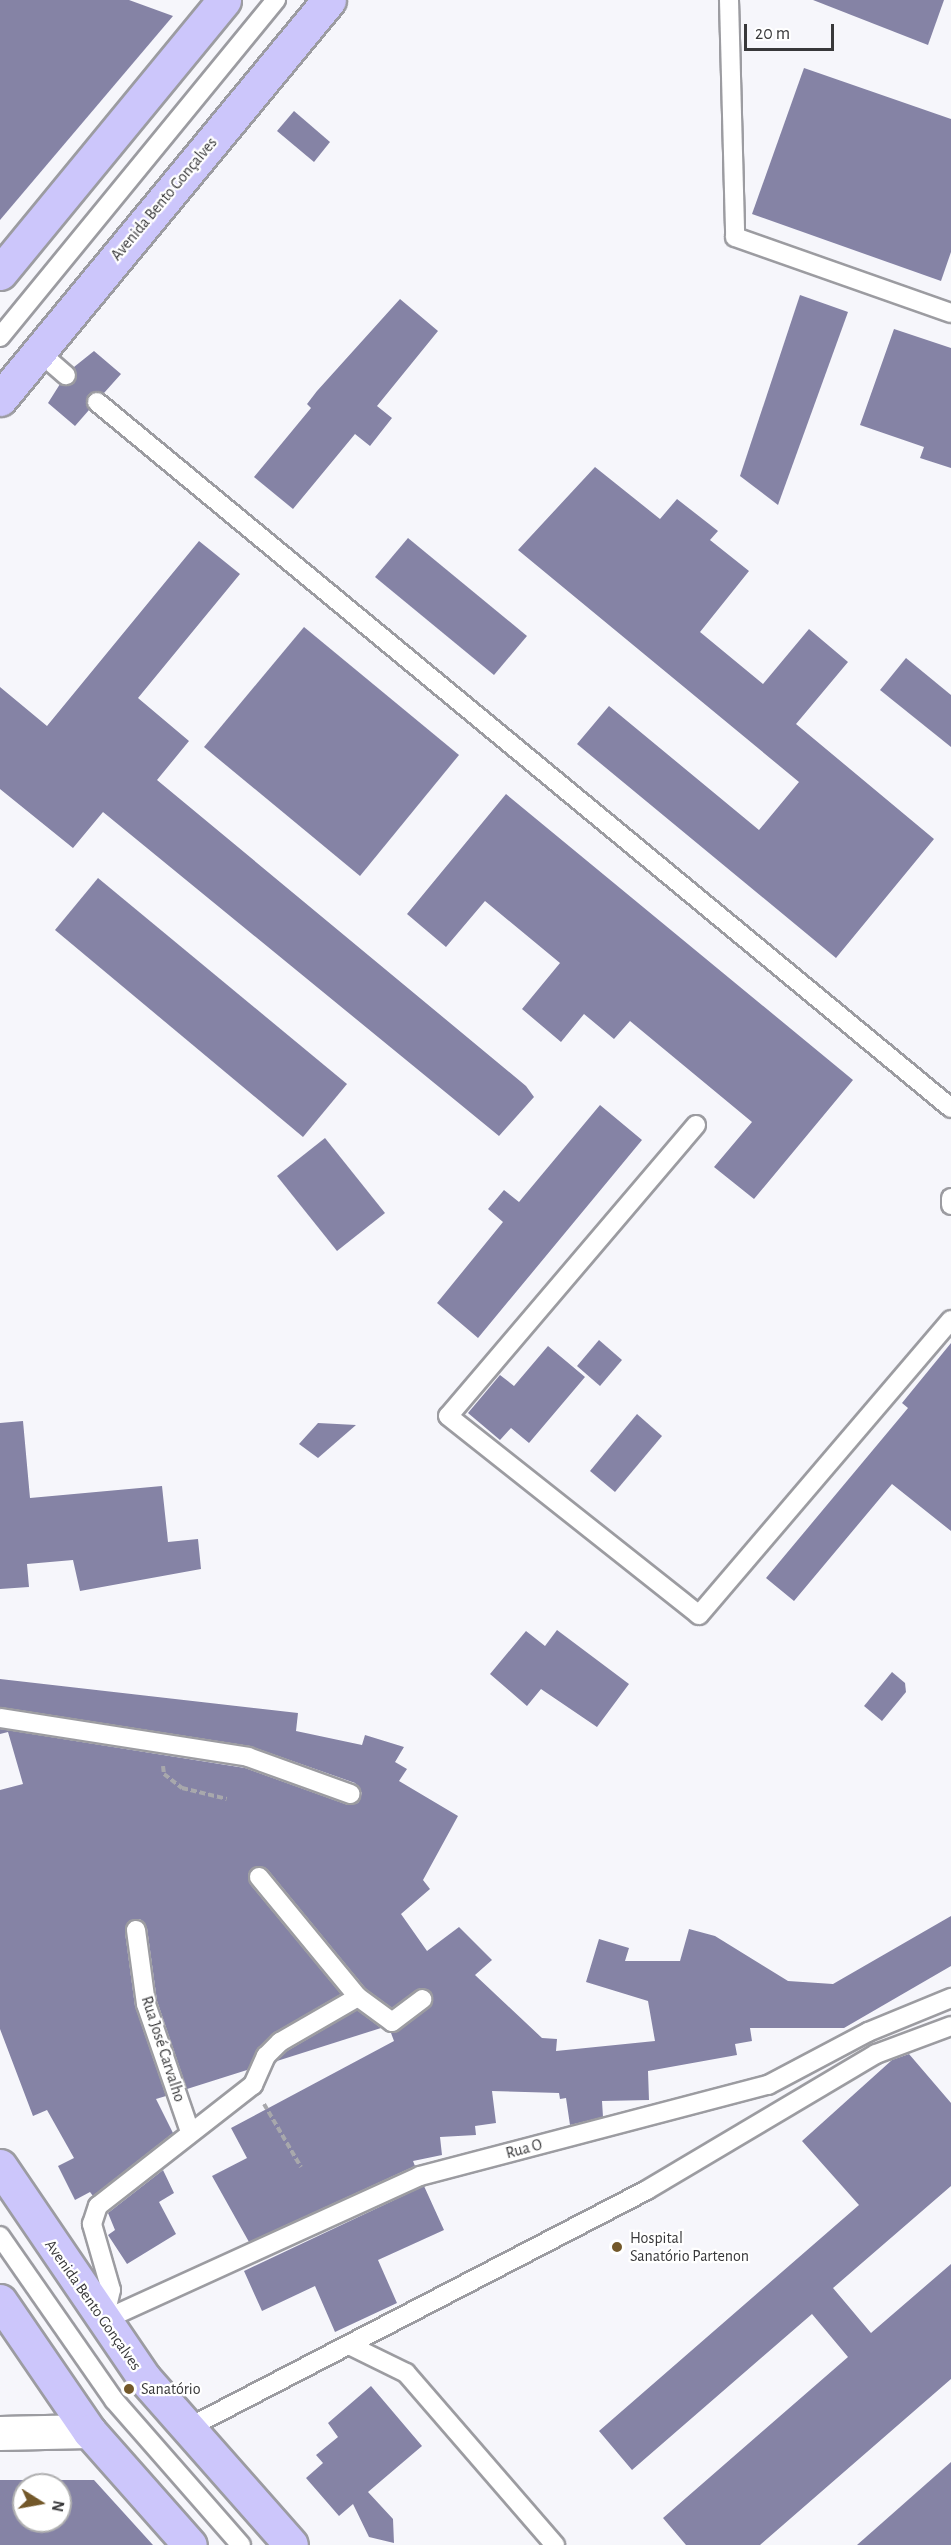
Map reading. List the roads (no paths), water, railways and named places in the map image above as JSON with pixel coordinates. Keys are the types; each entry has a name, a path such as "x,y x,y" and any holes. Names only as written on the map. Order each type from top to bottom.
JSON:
{"main road":[{"path":"0,273 224,0"},
{"name":"Avenida Bento Gonçalves","path":"0,399 329,0"},
{"name":"Avenida Bento Gonçalves","path":"0,2166 104,2320 188,2428 291,2545"},
{"path":"0,2301 89,2431 190,2545"}],"street":[{"path":"0,2433 89,2431"}],"lane":[{"path":"0,337 276,0"},
{"path":"729,0 735,237 951,313"},
{"path":"39,351 66,375"},
{"path":"97,402 951,1108"},
{"path":"696,1125 448,1416 699,1614 951,1320"},
{"path":"951,1198 951,1205"},
{"path":"0,1718 248,1757 351,1794"},
{"path":"259,1877 358,1997 392,2022 422,2000"},
{"name":"Rua José Carvalho","path":"136,1930 146,2004 190,2132"},
{"path":"104,2320 111,2290 92,2224 98,2206 253,2085 266,2056 280,2042 358,1997"},
{"name":"Rua O","path":"104,2320 420,2176 768,2085 868,2032 951,1998"},
{"path":"188,2428 353,2347 501,2263 647,2190 876,2054 951,2026"},
{"path":"0,2236 114,2400 241,2545"},
{"path":"353,2347 406,2373 555,2545"}],"place":[{"name":"Hospital Sanatório Partenon","path":"617,2247"},
{"name":"Sanatório","path":"129,2389"}]}
